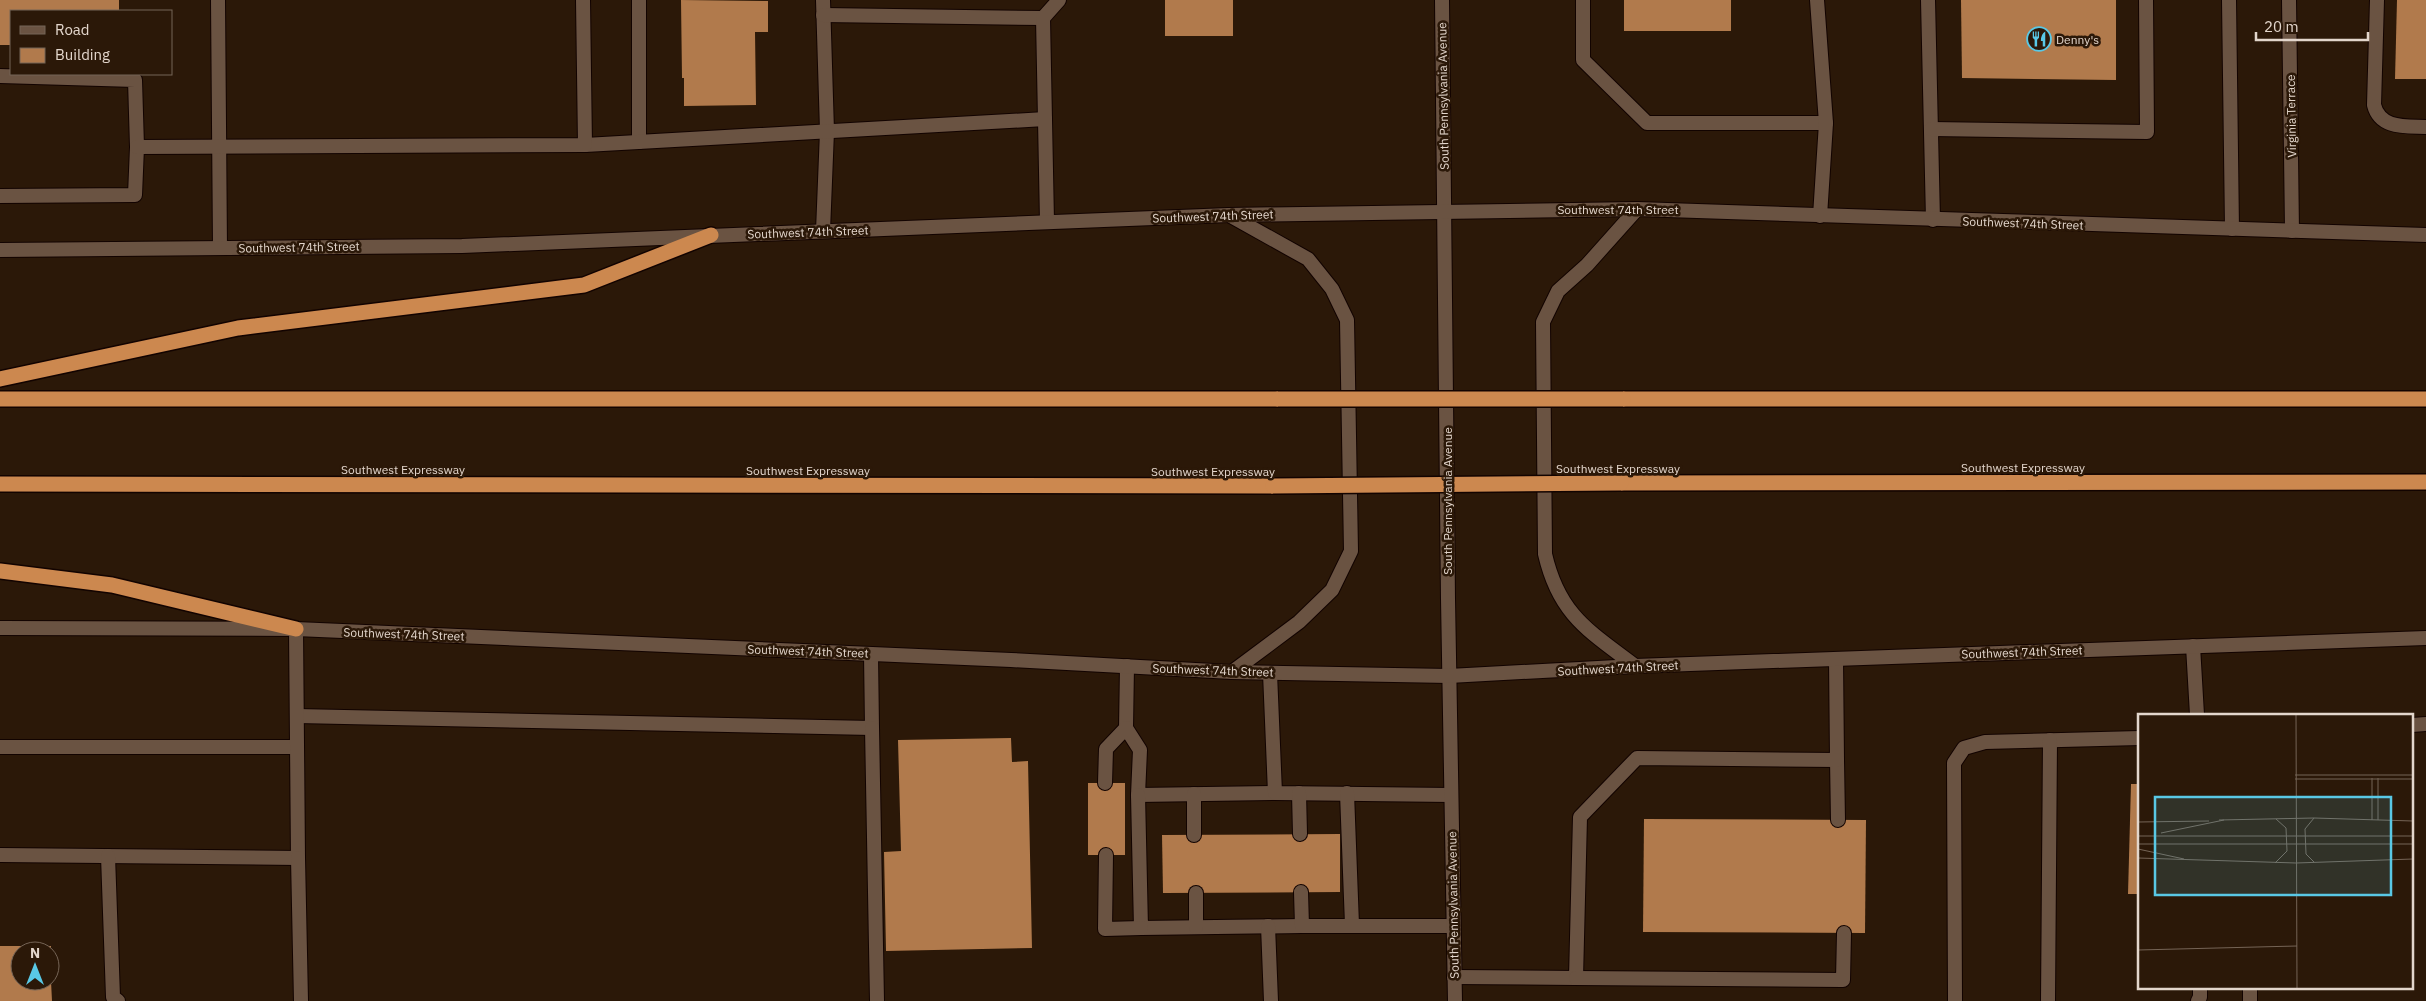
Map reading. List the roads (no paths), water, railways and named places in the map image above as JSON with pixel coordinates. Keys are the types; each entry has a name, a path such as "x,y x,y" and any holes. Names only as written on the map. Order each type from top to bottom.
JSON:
{"highway":[{"path":"0,379 238,328 584,285 711,235"},
{"path":"0,399 2426,399"},
{"name":"Southwest Expressway","path":"0,484 1273,486 1621,483 2426,482"},
{"path":"0,571 112,585 296,629"}],"main road":[{"path":"218,0 220,248"},
{"path":"583,0 585,145"},
{"path":"639,0 640,142"},
{"path":"823,0 827,131 823,231"},
{"path":"1046,222 1043,18 1059,0"},
{"name":"South Pennsylvania Avenue","path":"1442,0 1454,1001"},
{"path":"1583,0 1583,60 1646,123 1826,124"},
{"path":"1817,0 1826,124 1820,216"},
{"path":"1928,0 1933,220"},
{"path":"1931,129 2147,132 2146,0"},
{"path":"2229,0 2232,229"},
{"name":"Virginia Terrace","path":"2289,0 2292,231"},
{"path":"2377,0 2374,105 2376,112 2390,124 2426,127"},
{"path":"823,15 1043,18"},
{"path":"0,76 136,80 137,147 135,195 0,196"},
{"path":"137,147 585,145 1045,119"},
{"path":"1635,666 1579,623 1550,578 1545,554 1543,322 1558,291 1588,265 1637,209"},
{"name":"Southwest 74th Street","path":"0,250 462,246 1229,215 1445,210 1704,209 1820,216 2426,235"},
{"path":"1229,215 1308,260 1332,289 1347,320 1351,551 1332,590 1298,622 1232,672"},
{"name":"Southwest 74th Street","path":"0,628 296,629 1232,672 1449,676 1635,666 2426,638"},
{"path":"296,629 301,1001"},
{"path":"2193,646 2197,714"},
{"path":"871,654 877,1001"},
{"path":"1836,659 1838,820"},
{"path":"1127,666 1126,728 1140,750 1138,795 1141,928"},
{"path":"1270,672 1275,794"},
{"path":"297,716 872,728"},
{"path":"1105,784 1106,749 1126,728"},
{"path":"1955,1001 1954,763 1964,748 1985,742 2138,738"},
{"path":"2048,1001 2050,740"},
{"path":"0,746 297,747"},
{"path":"1576,978 1580,817 1637,758 1837,760"},
{"path":"1138,795 1298,793 1452,795"},
{"path":"1298,793 1300,834"},
{"path":"1194,794 1194,836"},
{"path":"1347,794 1352,925"},
{"path":"0,855 298,858"},
{"path":"1106,855 1105,929 1352,925 1453,926"},
{"path":"108,856 113,997 118,1001"},
{"path":"1301,892 1302,926"},
{"path":"1196,893 1196,927"},
{"path":"1268,926 1271,1001"},
{"path":"1454,977 1843,980 1844,933"},
{"path":"2198,1001 2200,988"},
{"path":"2250,988 2250,1001"}],"place":[{"name":"Denny's","path":"2039,39"}]}
